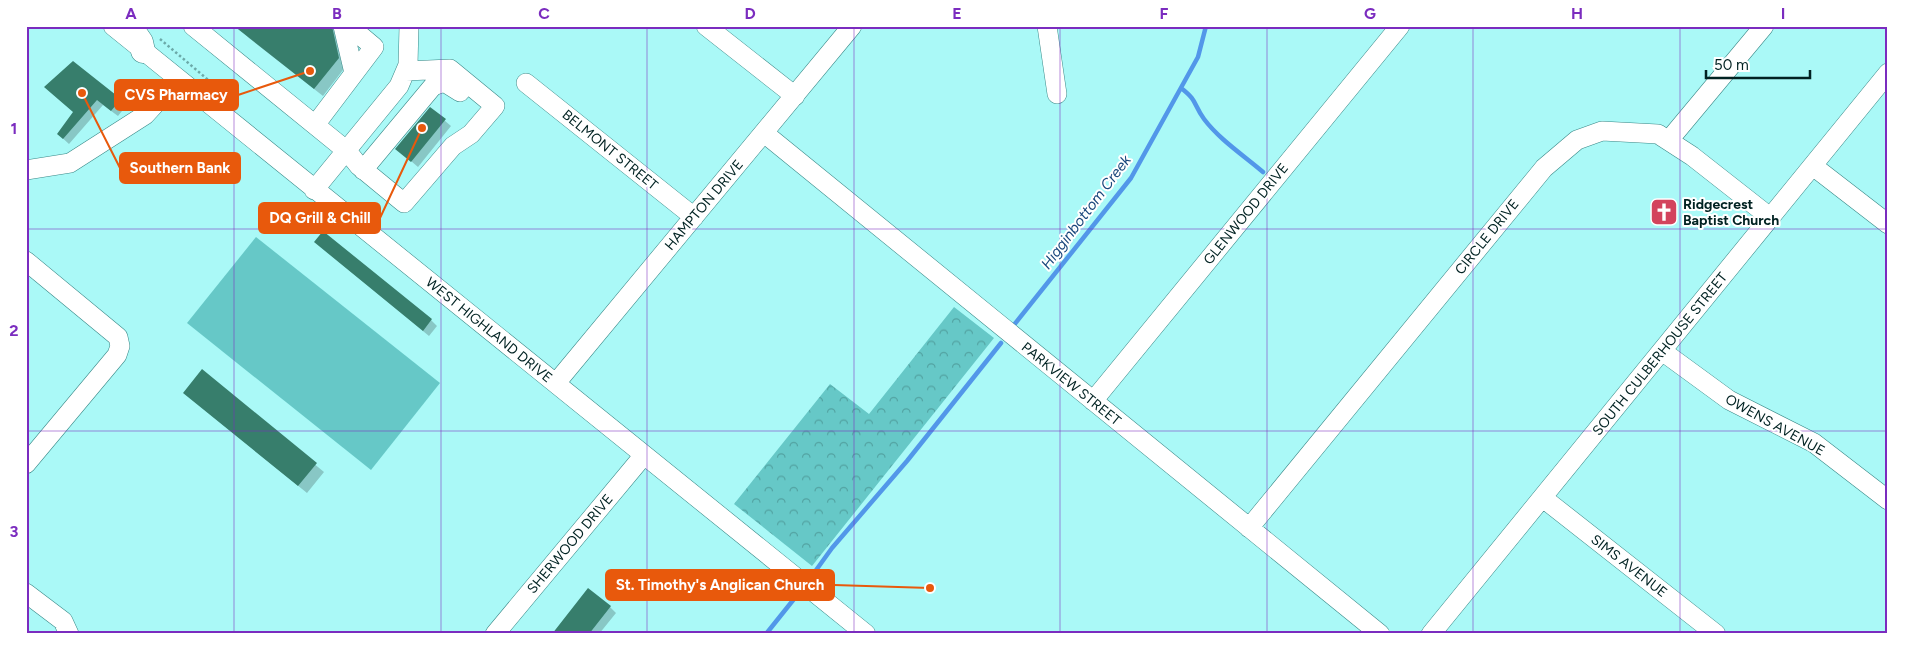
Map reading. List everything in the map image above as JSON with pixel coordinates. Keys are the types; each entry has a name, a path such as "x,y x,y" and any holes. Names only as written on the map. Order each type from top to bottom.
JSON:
{"main road":[{"path":"130,26 141,42 143,51"}],"street":[{"name":"WEST HIGHLAND DRIVE","path":"114,26 314,190 866,634"},
{"path":"193,26 213,32 346,151 363,170 404,203 453,146 477,110 476,105 452,85 444,82 433,86 363,170"},
{"path":"342,26 354,73"},
{"path":"315,125 374,47 350,26"},
{"path":"314,190 399,86 408,65 409,26"},
{"path":"706,26 794,96"},
{"name":"HAMPTON DRIVE","path":"556,383 852,26"},
{"path":"1047,26 1057,94"},
{"name":"GLENWOOD DRIVE","path":"1093,401 1400,26"},
{"path":"1764,26 1669,140 1772,218"},
{"path":"406,71 450,69 495,106 471,134 453,146"},
{"name":"SOUTH CULBERHOUSE STREET","path":"1431,634 1772,218 1888,73"},
{"path":"26,170 70,163 145,115 178,79"},
{"name":"BELMONT STREET","path":"526,83 694,218"},
{"name":"CIRCLE DRIVE","path":"1249,528 1544,168 1577,140 1602,131 1658,134 1669,140"},
{"name":"PARKVIEW STREET","path":"764,133 1380,634"},
{"path":"1813,166 1888,224"},
{"path":"26,261 118,337 120,346 117,355 26,464"},
{"name":"OWENS AVENUE","path":"1662,351 1729,400 1814,443 1888,500"},
{"name":"SHERWOOD DRIVE","path":"504,630 644,455"},
{"name":"SIMS AVENUE","path":"1543,498 1716,634"},
{"path":"26,593 63,621 69,634"}],"green space":[{"path":"256,237 440,383 371,470 187,323"},
{"path":"954,307 994,338 812,566 734,504 830,384 869,414"}],"building":[{"path":"234,26 332,26 339,58 314,89"},
{"path":"73,61 121,99 111,111 97,100 63,139 57,134 73,112 44,87"},
{"path":"430,107 446,119 411,162 395,149"},
{"path":"323,231 432,319 423,331 314,242"},
{"path":"202,369 317,463 298,486 183,393"},
{"path":"588,588 611,606 589,634 552,634"}],"waterway":[{"name":"Higginbottom Creek","path":"1014,325 1131,178 1198,57 1206,26"},
{"path":"1181,88 1190,96 1204,119 1217,133 1263,172"},
{"name":"Higginbottom Creek","path":"814,573 832,548 907,461 1001,343"},
{"name":"Higginbottom Creek","path":"766,634 794,599"}],"place":[{"name":"CVS Pharmacy","path":"310,71"},
{"name":"Southern Bank","path":"82,93"},
{"name":"DQ Grill & Chill","path":"422,128"},
{"name":"Ridgecrest Baptist Church","path":"1664,212"},
{"name":"St. Timothy's Anglican Church","path":"930,588"}]}
